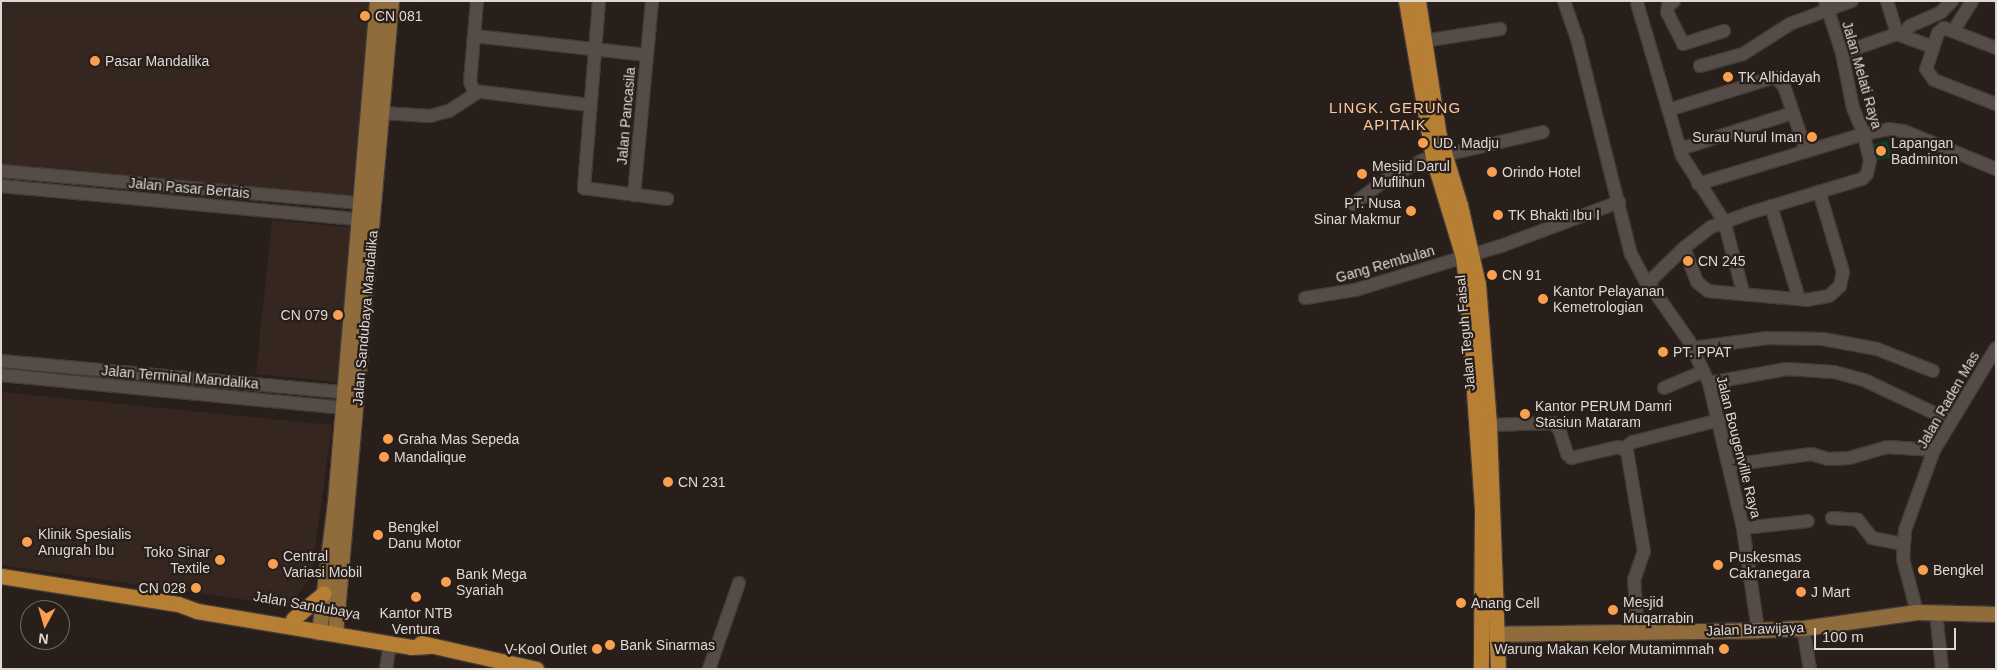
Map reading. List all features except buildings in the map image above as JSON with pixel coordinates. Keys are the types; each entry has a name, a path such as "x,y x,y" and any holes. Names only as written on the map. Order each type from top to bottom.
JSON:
{"highway":[{"name":"Jalan Teguh Faisal","path":"1406,1 1438,156 1468,255 1489,425 1489,634 1481,669"},
{"name":"Jalan Teguh Faisal","path":"1418,1 1438,156"},
{"name":"Jalan Teguh Faisal","path":"1468,255 1489,634 1498,669"},
{"name":"Jalan Sandubaya","path":"1,576 178,604 197,611 320,628 390,644 429,646"},
{"path":"293,619 324,592"},
{"name":"Jalan Sandubaya","path":"178,604 198,603 293,619 320,628"},
{"name":"Jalan Sandubaya","path":"336,631 412,640 429,646 530,668"}],"main road":[{"path":"367,212 377,1"},
{"name":"Jalan Sandubaya Mandalika","path":"336,631 351,393 367,212 382,113 391,1"},
{"path":"320,628 350,408"},
{"name":"Jalan Brawijaya","path":"1489,634 1758,630 1803,628 1917,612 1996,614"}],"street":[{"path":"476,1 475,36 470,82 477,93"},
{"path":"599,1 584,188 667,199"},
{"path":"647,55 652,1"},
{"name":"Jalan Bougenville Raya","path":"1564,1 1577,38 1634,262 1650,289 1693,348 1706,377 1720,420 1743,528 1758,630"},
{"path":"1700,66 1743,54 1790,24 1826,5 1852,1"},
{"path":"1887,1 1900,34 1933,47"},
{"path":"1842,53 1900,34 1910,26 1941,12 1952,1"},
{"path":"1954,30 1972,1"},
{"path":"1637,3 1680,149 1698,184 1724,222 1743,292"},
{"path":"1671,3 1667,12 1684,45 1724,31"},
{"name":"Jalan Melati Raya","path":"1819,190 1857,181 1865,177 1870,168 1864,134 1853,108 1842,53 1826,5"},
{"path":"1424,41 1500,29"},
{"path":"1996,48 1954,30 1940,30 1926,67 1930,78 1996,104"},
{"name":"Jalan Pancasila","path":"475,36 647,55 634,195"},
{"path":"1668,110 1771,77 1783,84 1806,150"},
{"path":"382,113 430,116 449,111 477,93 590,105"},
{"path":"1680,149 1793,112"},
{"path":"1698,184 1806,150 1889,129 1904,131 1996,169"},
{"path":"1353,204 1388,179 1438,156 1544,132"},
{"path":"1,171 367,212"},
{"name":"Jalan Pasar Bertais","path":"1,186 367,212"},
{"path":"1650,289 1653,278 1684,248 1703,232 1724,222 1819,190 1843,280 1838,290 1829,296 1799,300 1766,294 1711,291 1702,287 1684,248"},
{"name":"Gang Rembulan","path":"1306,298 1355,290 1468,255 1619,202"},
{"path":"1771,206 1799,300"},
{"path":"1693,348 1767,338 1823,339 1877,349 1933,371"},
{"name":"Jalan Raden Mas","path":"1917,612 1903,559 1902,544 1934,450 1951,421 1991,365 1996,348"},
{"path":"1,361 351,393"},
{"path":"1664,388 1706,377 1787,369 1834,372 1864,380 1951,421"},
{"name":"Jalan Terminal Mandalika","path":"1,375 350,408"},
{"path":"1489,425 1552,423 1558,429 1567,454 1572,458 1623,448 1633,442 1720,420"},
{"path":"1730,466 1811,454 1828,459 1849,458 1887,447 1934,450"},
{"path":"1623,448 1628,454 1644,551 1634,580 1638,632"},
{"path":"1832,518 1858,520 1872,538 1902,544"},
{"path":"1743,528 1808,521"},
{"path":"708,669 739,583"},
{"path":"1936,612 1942,669"},
{"path":"1803,628 1810,669"},
{"path":"386,669 390,644"}],"shaded area":[{"path":"1,1 370,1 352,198 1,164"},
{"path":"272,220 353,228 337,382 256,374"},
{"path":"1,392 332,425 311,577 289,606 1,565"}],"green space":[{"name":"Lapangan Badminton","path":"1887,141 1891,157 1874,161 1870,145"}],"place":[{"name":"CN 081","path":"365,16"},
{"name":"Pasar Mandalika","path":"95,61"},
{"name":"TK Alhidayah","path":"1728,77"},
{"name":"Surau Nurul Iman","path":"1812,137"},
{"name":"UD. Madju","path":"1423,143"},
{"name":"Lapangan Badminton","path":"1881,151"},
{"name":"Orindo Hotel","path":"1492,172"},
{"name":"Mesjid Darul Muflihun","path":"1362,174"},
{"name":"PT. Nusa Sinar Makmur","path":"1411,211"},
{"name":"TK Bhakti Ibu I","path":"1498,215"},
{"name":"CN 245","path":"1688,261"},
{"name":"CN 91","path":"1492,275"},
{"name":"Kantor Pelayanan Kemetrologian","path":"1543,299"},
{"name":"CN 079","path":"338,315"},
{"name":"PT. PPAT","path":"1663,352"},
{"name":"Kantor PERUM Damri Stasiun Mataram","path":"1525,414"},
{"name":"Graha Mas Sepeda","path":"388,439"},
{"name":"Mandalique","path":"384,457"},
{"name":"CN 231","path":"668,482"},
{"name":"Bengkel Danu Motor","path":"378,535"},
{"name":"Klinik Spesialis Anugrah Ibu","path":"27,542"},
{"name":"Toko Sinar Textile","path":"220,560"},
{"name":"Central Variasi Mobil","path":"273,564"},
{"name":"Puskesmas Cakranegara","path":"1718,565"},
{"name":"Bengkel","path":"1923,570"},
{"name":"Bank Mega Syariah","path":"446,582"},
{"name":"CN 028","path":"196,588"},
{"name":"J Mart","path":"1801,592"},
{"name":"Kantor NTB Ventura","path":"416,597"},
{"name":"Anang Cell","path":"1461,603"},
{"name":"Mesjid Muqarrabin","path":"1613,610"},
{"name":"Bank Sinarmas","path":"610,645"},
{"name":"V-Kool Outlet","path":"597,649"},
{"name":"Warung Makan Kelor Mutamimmah","path":"1724,649"}],"district":[{"name":"LINGK. GERUNG APITAIK","path":"1395,116"}]}
